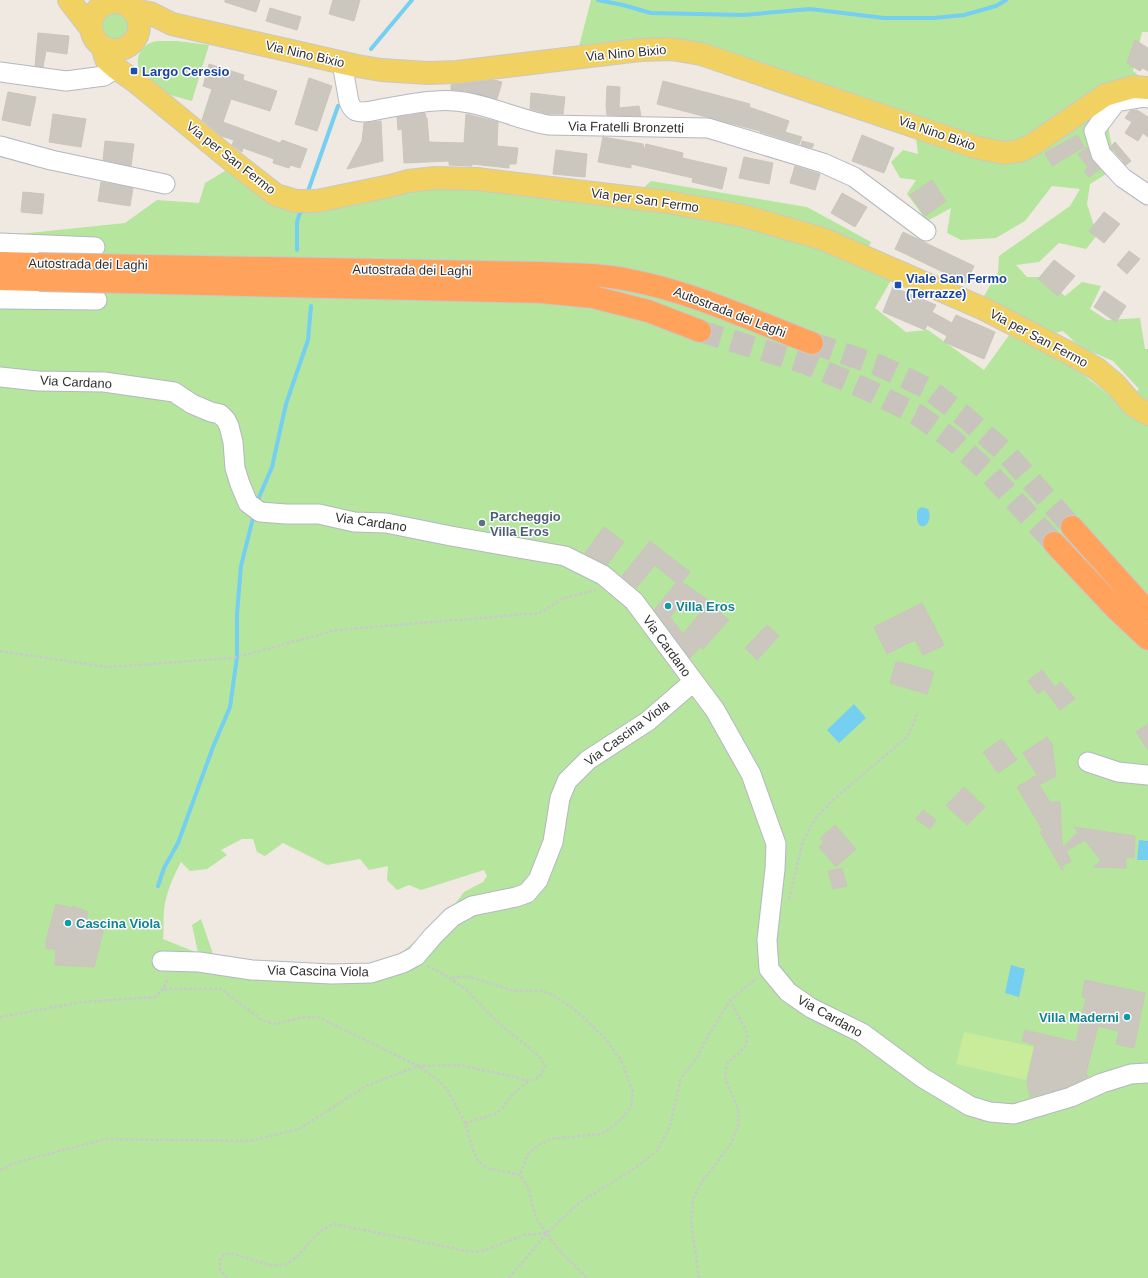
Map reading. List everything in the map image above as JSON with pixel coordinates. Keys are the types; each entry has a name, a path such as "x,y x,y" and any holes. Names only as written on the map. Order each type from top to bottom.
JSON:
{"highway":[{"name":"Autostrada dei Laghi","path":"0,263 38,272"},
{"name":"Autostrada dei Laghi","path":"0,279 38,272 541,282 591,276 628,279 675,290 812,343"},
{"name":"Autostrada dei Laghi","path":"541,282 648,311 700,331"},
{"path":"1072,527 1148,612"},
{"path":"1054,543 1116,609 1148,639"}],"main road":[{"name":"Via per San Fermo","path":"69,0 97,38 106,59 231,160 276,194 296,201 317,201 408,181 435,178 477,179 668,202 744,216 823,239 984,309 1097,369 1116,385 1133,404 1148,414"},
{"path":"136,82 131,56 133,41 138,34 139,25 136,14 126,5 116,2 106,2 95,13 91,23 97,38 108,49 116,50 124,48 133,41 143,35 172,24"},
{"name":"Via Nino Bixio","path":"132,10 150,13 172,24 342,63 381,70 428,73 457,72 633,51 671,49 702,54 975,147 1004,153 1019,151 1032,144 1105,95 1132,86 1148,88"}],"street":[{"name":"Via Fratelli Bronzetti","path":"342,63 349,102 354,110 374,110 436,101 466,102 486,106 531,122 548,125 708,128 823,163 854,177 926,231"},
{"path":"0,72 66,81 104,76 116,68"},
{"path":"1148,98 1145,97 1116,102 1094,131 1101,154 1123,178 1148,195"},
{"path":"0,146 51,160 165,184"},
{"path":"0,243 95,247"},
{"path":"0,299 97,300"},
{"name":"Via Cardano","path":"0,377 38,381 104,382 174,392 192,404 220,414 229,426 233,442 235,468 240,484 254,508 286,514 319,514 354,522 386,523 565,556 603,575 634,601 715,710 751,774 776,844 776,869 767,940 769,968 788,992 810,1008 862,1033 923,1078 970,1106 990,1112 1014,1114 1071,1097 1116,1078 1132,1074 1148,1073"},
{"name":"Via Cascina Viola","path":"162,961 199,962 252,970 331,974 371,973 403,963 416,956 432,936 452,917 472,906 516,897 527,892 538,880 553,842 560,798 567,781 588,760 648,721 693,682"},
{"path":"1088,762 1118,772 1148,775"}],"path":[{"path":"0,651 107,667 233,658 337,630 540,613 564,598 596,590"},
{"path":"787,906 803,841 815,819 833,800 908,736 918,712"},
{"path":"416,956 422,964 451,978 467,990 496,1020 538,1055 545,1066 541,1075 536,1079 528,1081 512,1095 502,1108 495,1114 465,1123"},
{"path":"0,1018 82,1002 155,997 164,989 167,980 162,961"},
{"path":"509,1278 546,1233 579,1203 638,1166 658,1150 670,1126 682,1078 696,1059 730,1000 769,968"},
{"path":"451,978 467,976 514,991 541,991 551,994 574,1009 603,1036 621,1060 633,1092 631,1107 612,1127 601,1134 551,1139 538,1146 528,1154 520,1175"},
{"path":"164,989 221,989 262,1020 274,1024 304,1017 318,1017 418,1066 437,1079 448,1091 465,1123 478,1161 487,1168 520,1175 528,1187 536,1218 558,1250 587,1278"},
{"path":"699,1278 691,1222 693,1199 703,1180 731,1144 739,1124 738,1109 726,1080 724,1071 728,1063 744,1047 747,1040 747,1033 730,1000"},
{"path":"0,1170 18,1162 105,1139 250,1141 299,1129 366,1086 418,1066 459,1065 528,1081"},
{"path":"227,1278 220,1270 220,1260 224,1254 234,1254 270,1265 285,1265 297,1257 316,1235 334,1224 472,1252 483,1251 524,1234 546,1233"}],"green space":[{"path":"591,0 1148,0 1148,32 1142,32 1133,71 1142,78 1107,121 1116,168 1090,184 1087,204 1097,235 1086,249 1059,243 1039,262 1016,265 1027,277 1041,277 1065,296 1082,282 1101,286 1090,309 1107,320 1140,318 1145,349 1148,349 1148,1278 0,1278 0,236 125,223 157,200 199,203 205,183 235,165 255,187 294,212 319,213 368,197 443,180 629,201 651,181 807,207 871,242 863,261 893,277 875,308 906,332 928,330 984,370 1012,331 1051,350 1122,405 1139,389 1113,361 1080,347 1063,331 1046,335 984,296 998,272 999,256 1070,206 1080,189 1052,186 1025,221 996,238 961,240 947,233 951,208 927,221 907,194 916,180 900,178 891,162 903,150 918,154 916,138 726,70 664,56 575,62","holes":["242,839 253,839 257,852 265,856 283,843 327,865 360,859 369,870 388,866 387,880 397,890 409,885 421,890 484,870 487,876 483,882 464,892 445,917 390,962 365,972 280,967 213,954 201,919 192,925 198,953 163,939 166,897 181,862 190,871 207,869 227,855 221,850"]},
{"name":"Largo Ceresio","path":"115,11 125,15 129,25 125,35 115,39 105,35 101,25 105,15"},
{"path":"158,41 177,41 209,45 192,101 165,93 152,85 140,72 138,61 140,52 147,45"},
{"path":"964,1032 1034,1047 1026,1080 956,1064"}],"water":[{"path":"922,507 928,509 929,515 929,520 925,526 919,525 917,521 917,512"},
{"path":"854,704 866,718 839,743 827,730"},
{"path":"1139,840 1148,841 1148,860 1137,860"},
{"path":"1011,965 1025,969 1019,997 1005,993"}],"building":[{"path":"225,0 260,0 256,12 225,2"},
{"path":"333,0 360,0 354,21 329,14"},
{"path":"270,8 301,17 297,30 266,21"},
{"path":"38,33 69,36 67,54 46,51 43,67 35,66"},
{"path":"1135,40 1148,48 1148,71 1142,68 1140,71 1127,63"},
{"path":"209,64 244,75 243,80 277,91 270,111 231,99 223,122 280,143 282,140 307,149 300,168 290,165 289,168 273,163 274,159 243,148 242,152 232,145 234,140 221,136 202,120 212,89 203,86"},
{"path":"309,78 332,86 317,131 295,124"},
{"path":"494,80 502,82 497,99 466,91 451,90 451,85"},
{"path":"663,81 750,104 749,107 789,121 785,132 802,137 799,144 760,131 657,104"},
{"path":"607,86 620,87 619,108 639,106 641,116 607,115"},
{"path":"8,92 36,97 30,126 2,120"},
{"path":"531,93 565,97 563,114 549,114 530,109"},
{"path":"1137,110 1148,117 1148,137 1143,133 1138,141 1125,133 1132,122 1125,118 1130,111"},
{"path":"425,113 427,118 429,142 464,143 466,114 498,122 497,146 518,148 516,164 509,164 509,168 472,164 472,166 449,165 449,161 404,163 402,129 398,130 397,117"},
{"path":"53,114 86,119 81,147 49,142"},
{"path":"381,121 383,161 347,169 362,141 364,123"},
{"path":"862,135 894,148 884,173 852,161"},
{"path":"1077,135 1084,147 1052,166 1045,153"},
{"path":"603,137 643,144 644,150 646,144 683,153 682,158 727,168 722,189 692,182 693,178 631,164 631,168 598,162"},
{"path":"105,141 134,144 131,166 103,160"},
{"path":"802,141 814,144 812,148 801,145"},
{"path":"1115,142 1131,161 1126,165 1110,147"},
{"path":"1087,147 1091,158 1100,169 1089,177 1084,171 1088,167 1078,154"},
{"path":"556,150 587,154 585,177 553,174"},
{"path":"744,157 773,163 769,184 739,178"},
{"path":"795,166 820,174 815,190 790,183"},
{"path":"932,180 946,201 925,216 910,195"},
{"path":"101,182 133,188 130,206 98,201"},
{"path":"23,192 44,194 42,214 21,212"},
{"path":"842,193 867,207 855,227 831,213"},
{"path":"1104,212 1120,224 1104,243 1089,231"},
{"path":"903,232 974,266 966,283 895,249"},
{"path":"1129,251 1140,259 1127,274 1117,265"},
{"path":"1054,260 1075,276 1058,296 1038,279"},
{"path":"893,287 936,305 932,312 952,323 956,315 995,332 984,359 944,342 947,336 927,325 925,330 883,312"},
{"path":"1104,291 1126,306 1116,322 1094,307"},
{"path":"604,527 624,542 607,565 585,553"},
{"path":"650,541 690,572 682,582 709,601 708,602 729,620 703,649 700,647 690,658 654,610 676,583 655,565 636,588 622,576","holes":["684,600 702,611 683,634 670,617"]},
{"path":"922,603 944,645 923,655 915,640 887,654 874,627"},
{"path":"767,625 779,636 757,660 745,648"},
{"path":"896,662 934,672 927,694 890,683"},
{"path":"1042,670 1055,687 1061,682 1075,699 1060,710 1044,689 1038,694 1028,681"},
{"path":"1148,724 1148,750 1136,732"},
{"path":"1047,737 1052,744 1056,776 1039,785 1050,802 1060,802 1063,847 1078,832 1074,827 1135,836 1134,858 1126,857 1126,868 1093,867 1101,861 1085,840 1066,851 1071,861 1062,866 1063,871 1040,832 1043,831 1017,787 1037,775 1023,753"},
{"path":"1002,739 1017,760 998,773 983,752"},
{"path":"964,787 985,807 967,825 946,805"},
{"path":"923,810 936,820 930,829 916,819"},
{"path":"835,825 856,849 836,867 819,847 824,842 820,838"},
{"path":"842,868 847,886 833,889 828,871"},
{"path":"56,904 72,908 73,906 88,912 85,924 104,928 94,967 55,965 56,949 46,949 46,941"},
{"path":"1085,980 1145,993 1134,1048 1116,1044 1119,1031 1098,1026 1086,1073 1088,1077 1067,1087 1030,1097 1027,1081 1035,1045 1022,1041 1025,1030 1076,1042 1086,998 1082,997"}],"waterway":[{"path":"371,49 412,0"},
{"path":"598,0 651,13 744,15 810,9 884,18 934,18 964,15 996,6 1006,0"},
{"path":"307,194 338,106"},
{"path":"297,250 297,222 302,207"},
{"path":"257,502 272,467 286,404 308,340 311,306"},
{"path":"158,886 164,868 178,843 213,747 230,707 237,657 237,614 241,566 254,514"}],"tunnel":[{"path":"700,331 805,363 868,390 918,415 954,441 990,474 1054,543"},
{"path":"812,343 878,365 927,388 964,416 1008,455 1072,527"}],"place":[{"name":"Largo Ceresio","path":"134,71"},
{"name":"Viale San Fermo (Terrazze)","path":"898,285"},
{"name":"Parcheggio Villa Eros","path":"482,523"},
{"name":"Villa Eros","path":"668,606"},
{"name":"Cascina Viola","path":"68,923"},
{"name":"Villa Maderni","path":"1127,1017"}]}
